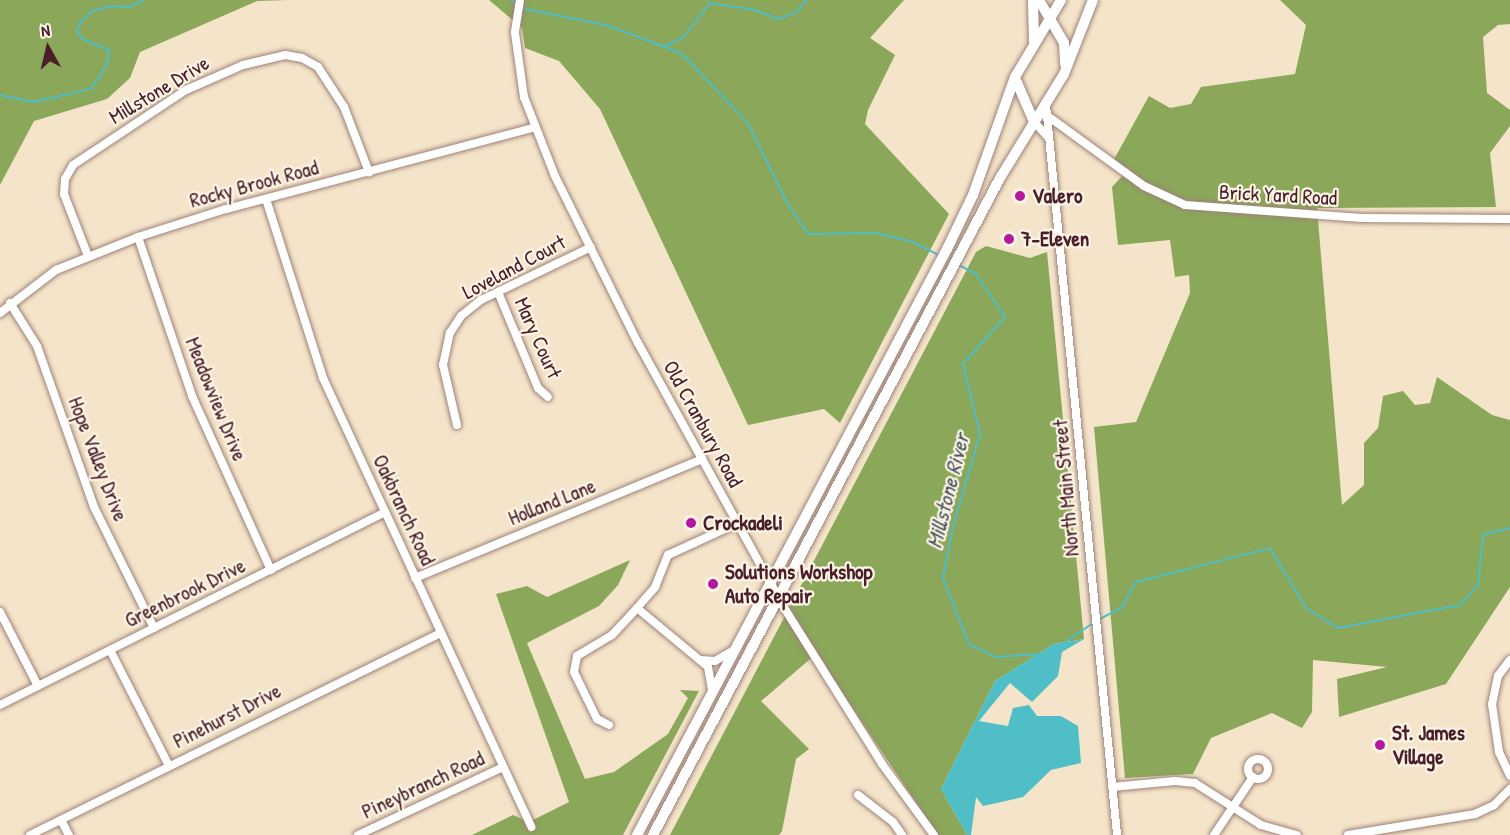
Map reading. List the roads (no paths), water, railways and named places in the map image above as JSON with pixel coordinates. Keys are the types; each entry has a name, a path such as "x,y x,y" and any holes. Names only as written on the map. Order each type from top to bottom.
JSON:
{"highway":[{"path":"1034,0 1036,38"},
{"path":"637,835 769,580 947,249 973,195 1015,77 1036,38 1050,16 1059,0 1041,0 1050,16 1064,43 1064,74"},
{"path":"653,835 777,595 959,255 1034,122 1064,74 1093,0"},
{"path":"1036,38 1054,34 1064,43"},
{"path":"1015,77 1025,107 1034,122"},
{"path":"1025,107 1037,109 1046,105"},
{"path":"658,835 669,804"}],"street":[{"name":"Old Cranbury Road","path":"520,0 516,18 520,80 533,128 638,343 777,595 882,764 933,835"},
{"name":"Millstone Drive","path":"88,256 64,194 65,179 73,165 186,90 243,65 285,55 302,57 318,67 344,107 369,172"},
{"name":"North Main Street","path":"1046,105 1049,117 1048,137 1117,835"},
{"name":"Brick Yard Road","path":"1049,117 1144,186 1185,205 1350,217 1510,219"},
{"path":"1034,122 1048,137 1068,130"},
{"name":"Rocky Brook Road","path":"0,313 42,279 88,256 138,237 266,199 533,128"},
{"name":"Oakbranch Road","path":"266,199 323,378 531,827"},
{"name":"Meadowview Drive","path":"138,237 192,396 271,570"},
{"name":"Loveland Court","path":"457,425 443,365 450,333 466,311 498,292 591,247"},
{"name":"Mary Court","path":"498,292 538,388 548,397"},
{"name":"Hope Valley Drive","path":"10,303 37,346 94,507 154,628"},
{"name":"Holland Lane","path":"415,578 702,459"},
{"name":"Greenbrook Drive","path":"0,705 385,512"},
{"path":"609,725 597,719 574,672 575,660 581,651 612,635 637,608 655,586 668,555 738,523"},
{"path":"637,608 708,668 712,690"},
{"path":"0,612 38,686"},
{"name":"Pinehurst Drive","path":"30,835 441,633"},
{"path":"110,650 169,766"},
{"path":"699,659 716,661 732,651"},
{"path":"1510,660 1498,676 1491,704 1499,752 1510,776"},
{"name":"Pineybranch Road","path":"358,835 503,767"},
{"path":"1214,835 1253,777"},
{"path":"1112,787 1185,781 1205,788 1261,825 1292,835"},
{"path":"1348,835 1475,814 1494,806 1510,789"},
{"path":"858,795 893,822 902,835"},
{"path":"61,819 69,835"}],"water":[{"path":"1084,639 1062,652 1058,676 1032,702 1010,683 979,721 1008,726 1013,708 1029,705 1037,716 1061,716 1078,726 1081,763 1051,770 1023,797 983,806 976,797 971,835 967,835 941,789 995,681 1054,644"}],"waterway":[{"name":"Millstone River","path":"0,95 33,102 91,89 107,64 109,50 84,40 77,32 80,23 92,11 112,6 129,7 144,0"},
{"name":"Millstone River","path":"512,0 516,4"},
{"path":"664,46 683,38 710,3 754,10 779,19 797,12 806,0"},
{"name":"Millstone River","path":"520,8 606,25 681,53 748,123 788,205 808,234 875,233 913,242 941,256"},
{"name":"Millstone River","path":"959,265 976,274 1005,317 963,364 980,434 953,527 943,578 969,644 996,657 1039,654"},
{"name":"Millstone River","path":"1098,620 1122,607 1136,582 1270,548 1306,608 1338,628 1460,605 1478,585 1483,535 1510,528"},
{"name":"Millstone River","path":"1065,642 1093,623"}],"place":[{"name":"Valero","path":"1020,196"},
{"name":"7-Eleven","path":"1009,239"},
{"name":"Crockadeli","path":"691,523"},
{"name":"Solutions Workshop Auto Repair","path":"713,584"},
{"name":"St. James Village","path":"1380,745"}]}
